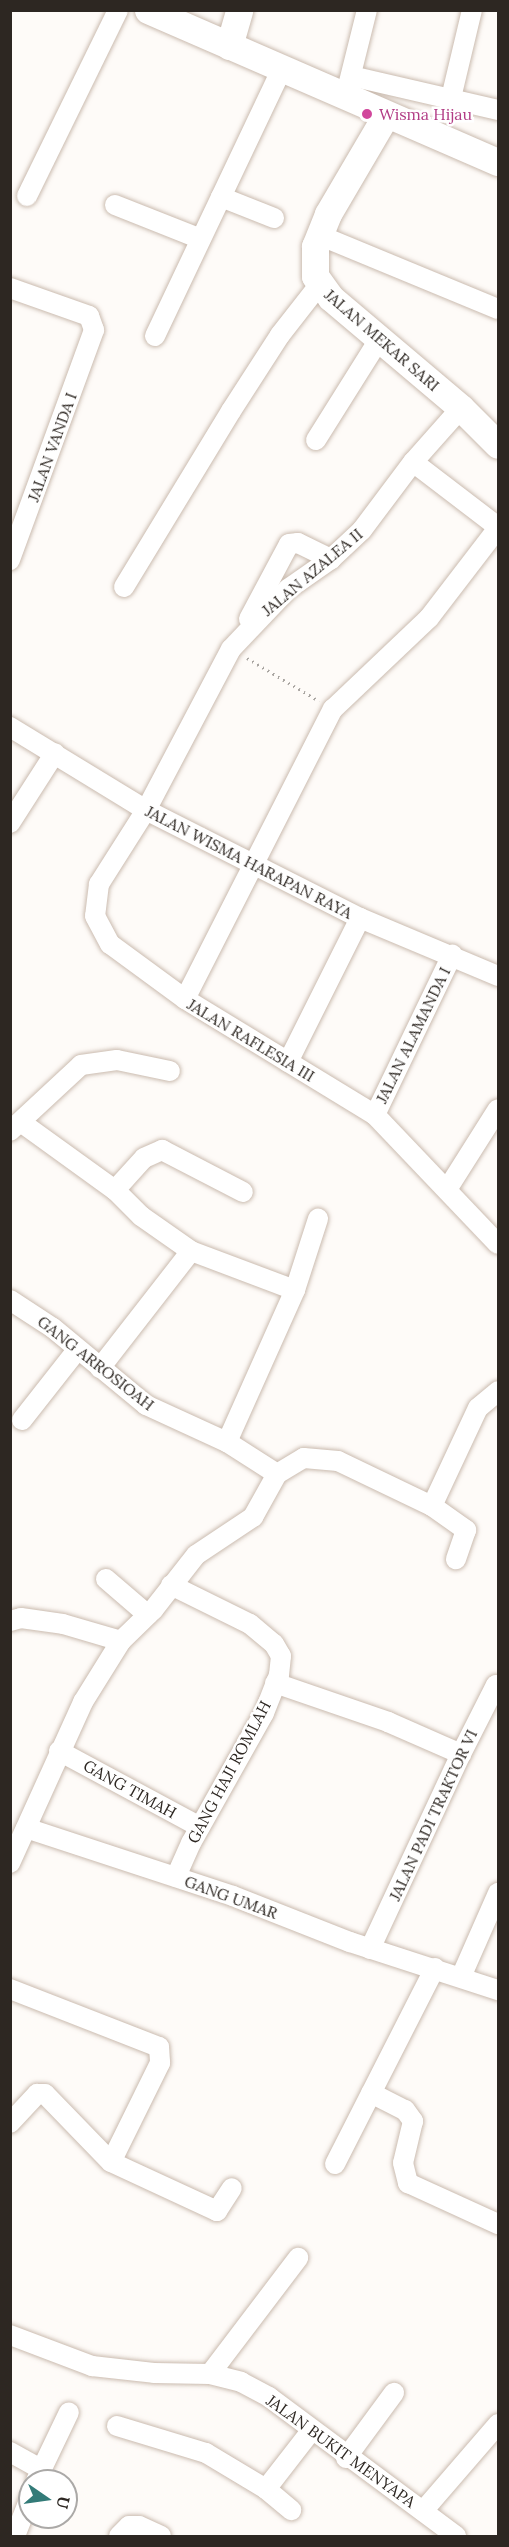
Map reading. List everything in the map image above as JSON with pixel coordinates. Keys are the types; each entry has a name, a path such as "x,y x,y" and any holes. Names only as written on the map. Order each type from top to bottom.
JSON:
{"street":[{"path":"27,196 118,10"},
{"path":"148,10 282,69 347,86 451,98 498,110"},
{"path":"229,46 238,10"},
{"path":"347,86 367,10"},
{"path":"451,98 472,10"},
{"path":"155,336 282,69"},
{"path":"347,86 386,115 498,162"},
{"name":"JALAN MEKAR SARI","path":"386,115 342,185 319,235 314,268 319,285 461,408 498,445"},
{"path":"221,197 273,218"},
{"path":"115,206 201,239"},
{"path":"319,235 498,309"},
{"path":"124,587 280,335 319,285"},
{"name":"JALAN VANDA I","path":"10,560 94,334 88,316 12,293"},
{"path":"316,440 380,338"},
{"name":"JALAN AZALEA II","path":"146,810 231,649 244,631 288,589 331,559 362,530 413,462 461,408"},
{"path":"185,999 333,709 429,618 498,527 413,462"},
{"path":"244,631 289,544 298,543 331,559"},
{"name":"JALAN WISMA HARAPAN RAYA","path":"10,727 146,810 360,918 498,976"},
{"path":"10,823 55,753"},
{"name":"JALAN RAFLESIA III","path":"146,810 99,884 95,916 110,944 185,999 375,1115 448,1188 498,1244"},
{"path":"288,1062 360,918"},
{"name":"JALAN ALAMANDA I","path":"375,1115 452,955"},
{"path":"170,1071 117,1060 81,1065 62,1079 16,1127 115,1190 141,1216 191,1251 295,1290"},
{"path":"448,1188 498,1109"},
{"path":"115,1190 144,1158 162,1150 243,1192"},
{"path":"227,1442 295,1290 318,1219"},
{"path":"100,1368 191,1251"},
{"name":"GANG ARROSIOAH","path":"10,1300 163,1415 227,1442 278,1474"},
{"path":"22,1420 77,1350"},
{"path":"432,1506 478,1408 498,1391"},
{"path":"11,1861 83,1702 121,1641 148,1614 196,1554 253,1517 278,1474 304,1458 338,1461 432,1506 466,1530 456,1559"},
{"path":"106,1579 148,1614"},
{"name":"GANG HAJI ROMLAH","path":"171,1585 249,1624 274,1644 281,1656 275,1683 255,1731 200,1827 176,1877"},
{"path":"10,1620 21,1618 63,1624 121,1641"},
{"path":"275,1683 353,1718 461,1754"},
{"name":"JALAN PADI TRAKTOR VI","path":"370,1949 461,1754 498,1683"},
{"name":"GANG TIMAH","path":"59,1751 200,1827"},
{"name":"GANG UMAR","path":"26,1828 176,1877 370,1949 498,1990"},
{"path":"461,1977 498,1893"},
{"path":"335,2164 435,1968"},
{"path":"10,1989 159,2048 160,2063 111,2162"},
{"path":"371,2093 411,2115 413,2126 403,2173 408,2183 498,2224"},
{"path":"10,2123 37,2094 45,2094 111,2162 217,2211 232,2188"},
{"path":"210,2374 298,2258"},
{"name":"JALAN BUKIT MENYAPA","path":"10,2335 92,2366 154,2373 210,2374 241,2382 269,2397 346,2458 456,2536"},
{"path":"346,2458 394,2393"},
{"path":"42,2469 69,2412"},
{"path":"423,2511 498,2424"},
{"path":"117,2426 206,2453 266,2489 291,2510"},
{"path":"266,2489 311,2431"},
{"path":"10,2452 31,2469"},
{"path":"119,2536 129,2526 139,2526 161,2536"}],"path":[{"path":"231,649 333,709"}],"place":[{"name":"Wisma Hijau","path":"367,114"}]}
